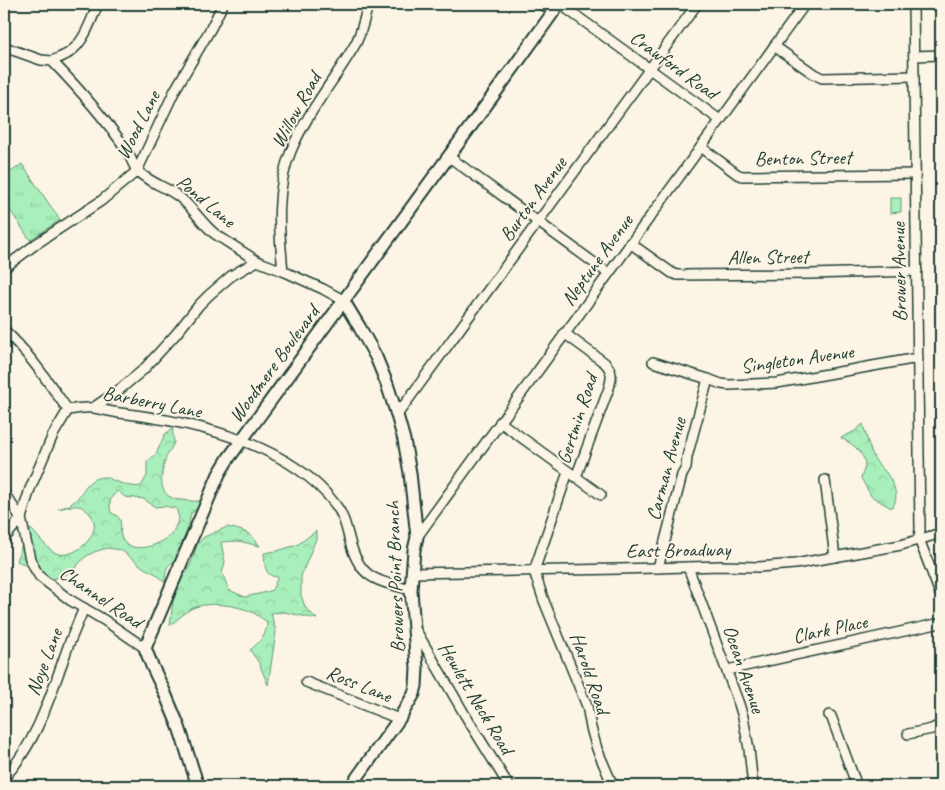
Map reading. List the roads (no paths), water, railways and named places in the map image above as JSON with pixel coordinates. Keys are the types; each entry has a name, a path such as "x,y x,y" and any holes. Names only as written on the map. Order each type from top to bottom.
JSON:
{"street":[{"path":"4,47 41,60 52,61 70,52 77,46 98,4"},
{"name":"Wood Lane","path":"4,268 101,202 137,171 175,90 223,4"},
{"name":"Willow Road","path":"283,271 279,227 280,203 282,180 290,152 312,110 356,44 364,23 368,4"},
{"name":"Crawford Road","path":"539,4 558,6 720,120"},
{"name":"Burton Avenue","path":"397,415 697,4"},
{"name":"Neptune Avenue","path":"417,536 805,4"},
{"name":"Brower Avenue","path":"913,4 920,539 941,596"},
{"name":"Woodmere Boulevard","path":"145,648 219,474 228,459 558,6"},
{"path":"774,46 822,78 914,76"},
{"path":"914,56 941,55"},
{"name":"Pond Lane","path":"52,61 97,110 127,151 137,171 175,194 184,201 209,229 257,261 323,289 343,300"},
{"name":"Benton Street","path":"701,147 742,176 915,174"},
{"path":"448,156 608,273"},
{"name":"Allen Street","path":"630,243 677,275 916,271"},
{"path":"93,408 143,370 209,295 231,276 257,261"},
{"name":"Browers Point Branch","path":"343,300 376,357 397,415 410,474 417,536 411,590 417,668 414,694 399,719 351,786"},
{"path":"4,330 36,364 68,410 46,451 30,489 21,518 4,539"},
{"name":"Gertmin Road","path":"564,333 605,363 610,368 612,374 609,388 572,474"},
{"name":"Singleton Avenue","path":"653,362 729,386 777,383 918,358"},
{"name":"Carman Avenue","path":"658,568 708,379"},
{"name":"Barberry Lane","path":"68,410 93,408 183,423 255,446 282,459 318,485 335,504 346,525 355,558 366,573 378,580 411,590"},
{"path":"500,422 600,495"},
{"path":"534,571 572,474"},
{"path":"825,480 835,557"},
{"name":"Channel Road","path":"4,493 21,518 30,558 40,577 70,600 145,648"},
{"name":"East Broadway","path":"412,573 721,566 759,567 795,564 901,545 941,533"},
{"name":"Ocean Avenue","path":"688,567 743,717 753,786"},
{"name":"Harold Road","path":"534,571 544,601 587,706 597,749 613,786"},
{"name":"Noye Lane","path":"4,778 37,730 84,608"},
{"name":"Clark Place","path":"727,670 941,623"},
{"name":"Hewlett Neck Road","path":"414,627 509,786"},
{"path":"145,648 175,718 198,786"},
{"name":"Ross Lane","path":"306,682 399,719"},
{"path":"829,716 831,716 857,786"},
{"path":"908,734 932,729 941,724"}]}
